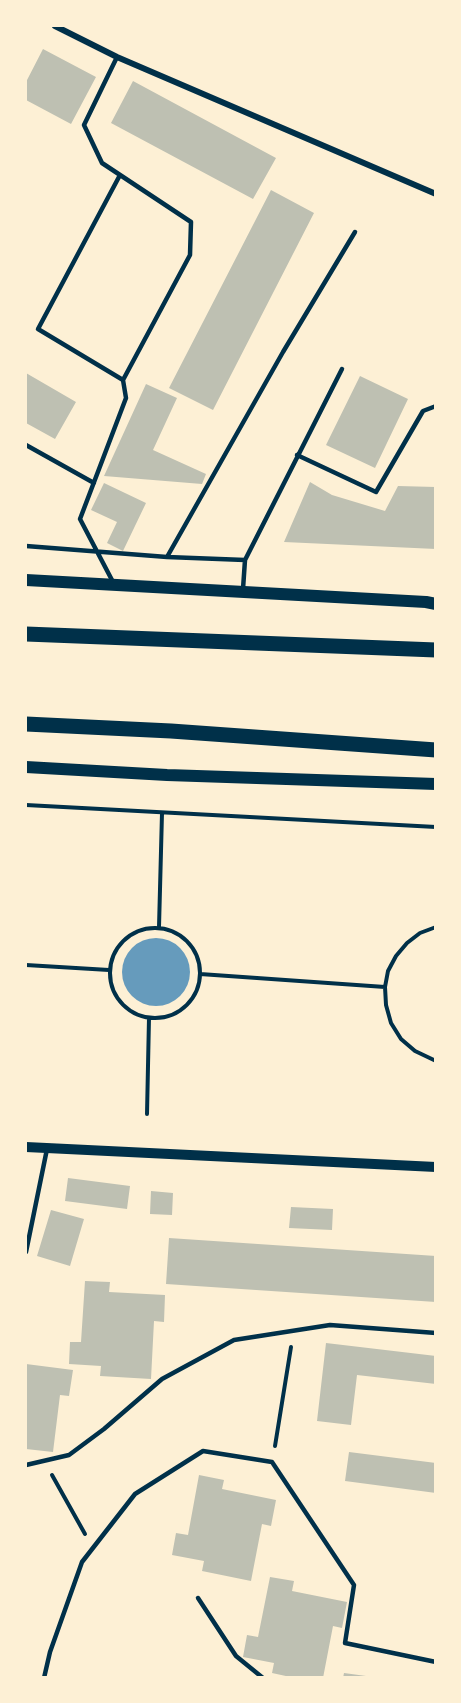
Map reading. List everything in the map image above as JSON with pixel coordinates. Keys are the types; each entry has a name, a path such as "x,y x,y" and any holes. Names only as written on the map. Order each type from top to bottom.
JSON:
{"main road":[{"path":"26,580 435,604"},
{"path":"26,634 435,650"},
{"path":"26,724 171,731 435,750"},
{"path":"26,767 167,775 435,784"}],"street":[{"path":"55,26 117,57 435,194"},
{"path":"26,1147 435,1167"}],"lane":[{"path":"115,585 80,519 126,398 123,380 190,255 191,222 102,163 84,125 117,57"},
{"path":"120,175 38,329 123,380"},
{"path":"167,557 283,352 355,232"},
{"path":"243,592 245,560 342,369"},
{"path":"297,455 376,492 423,411 435,406"},
{"path":"26,445 93,483"},
{"path":"26,546 167,557 245,560"},
{"path":"26,1252 48,1148"},
{"path":"26,1465 69,1455 104,1429 162,1379 234,1340 330,1325 435,1333"},
{"path":"44,1677 50,1652 82,1562 135,1494 203,1451 272,1462 354,1586 345,1643 435,1662"},
{"path":"198,1598 236,1656 262,1677"}],"path":[{"path":"26,805 435,827"},
{"path":"159,927 162,813"},
{"path":"159,927 172,930 193,948 199,960 200,974 193,998 185,1007 174,1014 149,1018 136,1014 120,1002 110,984 109,970 112,956 120,943 131,934 144,928 159,927"},
{"path":"435,927 420,933 406,943 388,971 385,987 386,1005 391,1023 401,1039 414,1051 435,1061"},
{"path":"26,965 109,970"},
{"path":"200,974 385,987"},
{"path":"147,1114 149,1018"},
{"path":"272,1462 294,1331"},
{"path":"43,1461 93,1547"}],"water":[{"path":"156,938 169,941 180,948 187,959 190,972 187,985 180,996 169,1003 156,1006 143,1003 132,996 125,985 122,972 125,959 132,948 143,941"}],"building":[{"path":"43,49 96,77 71,124 26,100 26,82"},
{"path":"133,81 276,158 253,199 111,123"},
{"path":"271,190 314,213 213,410 169,388"},
{"path":"26,373 76,402 55,439 26,423"},
{"path":"360,376 408,399 375,468 326,445"},
{"path":"146,384 177,398 153,450 206,474 202,484 104,476"},
{"path":"310,482 332,495 385,511 398,486 436,487 436,549 284,542"},
{"path":"104,483 146,503 123,551 107,543 117,522 91,510"},
{"path":"68,1178 130,1186 127,1209 65,1201"},
{"path":"151,1191 173,1193 172,1215 150,1214"},
{"path":"291,1207 333,1209 332,1230 289,1228"},
{"path":"51,1210 84,1219 70,1266 37,1256"},
{"path":"169,1238 436,1256 436,1302 166,1284"},
{"path":"85,1281 110,1282 109,1292 165,1295 164,1322 154,1321 151,1379 100,1376 101,1366 69,1364 70,1342 81,1342"},
{"path":"326,1343 436,1356 436,1384 357,1375 351,1425 317,1421"},
{"path":"26,1364 73,1370 69,1396 60,1395 53,1452 26,1449"},
{"path":"349,1452 436,1463 436,1493 345,1481"},
{"path":"199,1475 224,1480 222,1489 276,1500 271,1526 262,1524 251,1581 202,1571 204,1561 172,1555 176,1533 188,1535"},
{"path":"270,1577 294,1581 292,1591 347,1602 342,1628 333,1626 323,1678 295,1678 272,1673 274,1663 243,1657 247,1635 258,1637"},
{"path":"344,1673 366,1676 366,1678 343,1678"}]}
